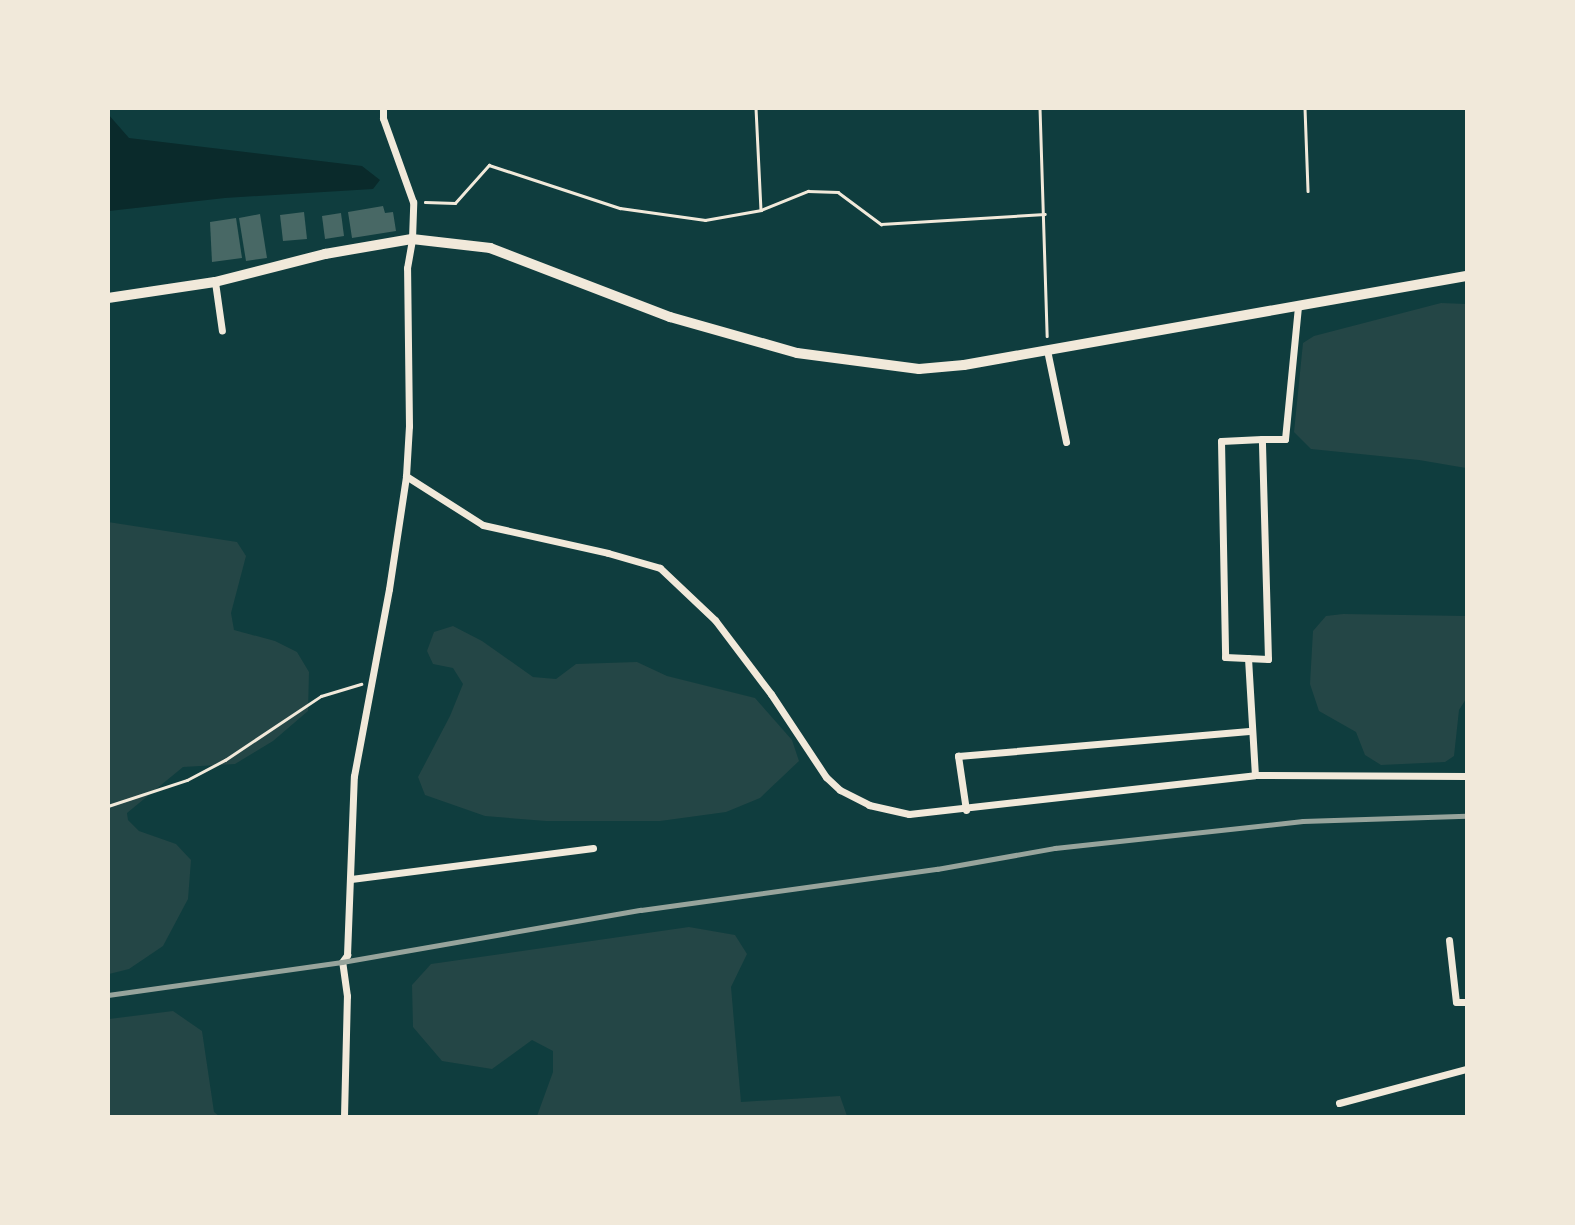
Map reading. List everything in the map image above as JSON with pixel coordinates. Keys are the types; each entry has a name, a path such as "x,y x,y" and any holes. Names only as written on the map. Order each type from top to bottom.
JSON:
{"street":[{"path":"344,1116 347,996 342,962 347,954 354,776 389,589 406,476 409,359 407,268 412,239 413,202 383,118 375,108"},
{"path":"383,108 383,118"},
{"path":"108,298 215,282 326,254 412,239 490,248 670,317 797,353 919,369 1047,350 1466,276"},
{"path":"215,282 222,331"},
{"path":"1262,439 1268,659 1225,657 1221,441 1262,439 1285,439 1298,306"},
{"path":"1047,350 1066,442"},
{"path":"406,476 482,526 608,552 660,568 715,620 771,694 826,777 840,790 869,805 909,814 966,810 1255,775 1466,776"},
{"path":"1248,658 1255,775"},
{"path":"966,810 958,756 1252,731"},
{"path":"351,878 593,848"},
{"path":"1449,940 1456,1002 1466,1002"},
{"path":"1339,1103 1466,1069"}],"path":[{"path":"756,108 761,209"},
{"path":"1040,108 1047,350"},
{"path":"1305,108 1308,191"},
{"path":"413,202 455,203 489,165 620,208 705,220 761,209 808,191 838,192 881,224 1045,214"},
{"path":"108,806 187,780 225,760 321,696 371,681"}],"shaded area":[{"path":"108,114 129,138 362,166 380,180 373,189 225,198 109,211"},
{"path":"1441,303 1466,304 1466,468 1419,460 1311,449 1294,432 1303,343 1314,336"},
{"path":"108,522 237,542 246,556 231,613 234,630 275,641 297,652 309,672 308,711 273,741 235,764 183,767 127,813 128,820 139,831 176,844 191,860 188,899 163,946 129,969 109,974"},
{"path":"1326,616 1466,616 1466,699 1459,710 1454,756 1445,762 1381,765 1365,755 1356,732 1319,711 1310,684 1313,631"},
{"path":"453,626 482,641 533,677 556,679 576,664 637,662 667,676 755,698 792,740 799,761 760,798 726,812 660,821 546,821 485,816 425,795 418,777 450,716 463,684 453,668 433,664 427,651 434,632"},
{"path":"689,927 735,935 747,954 731,987 741,1102 840,1096 847,1116 537,1116 553,1072 553,1051 532,1040 492,1069 442,1061 413,1027 412,985 431,964"},
{"path":"173,1011 202,1031 214,1112 219,1116 109,1116 109,1019"}],"building":[{"path":"383,206 385,213 393,212 396,231 352,238 348,212"},
{"path":"304,212 307,239 283,241 280,215"},
{"path":"341,213 344,236 325,239 322,216"},
{"path":"260,214 267,258 246,261 239,218"},
{"path":"236,218 242,258 212,262 210,222"}],"railway":[{"path":"108,995 342,962 641,910 937,869 1055,848 1303,821 1466,816"}]}
